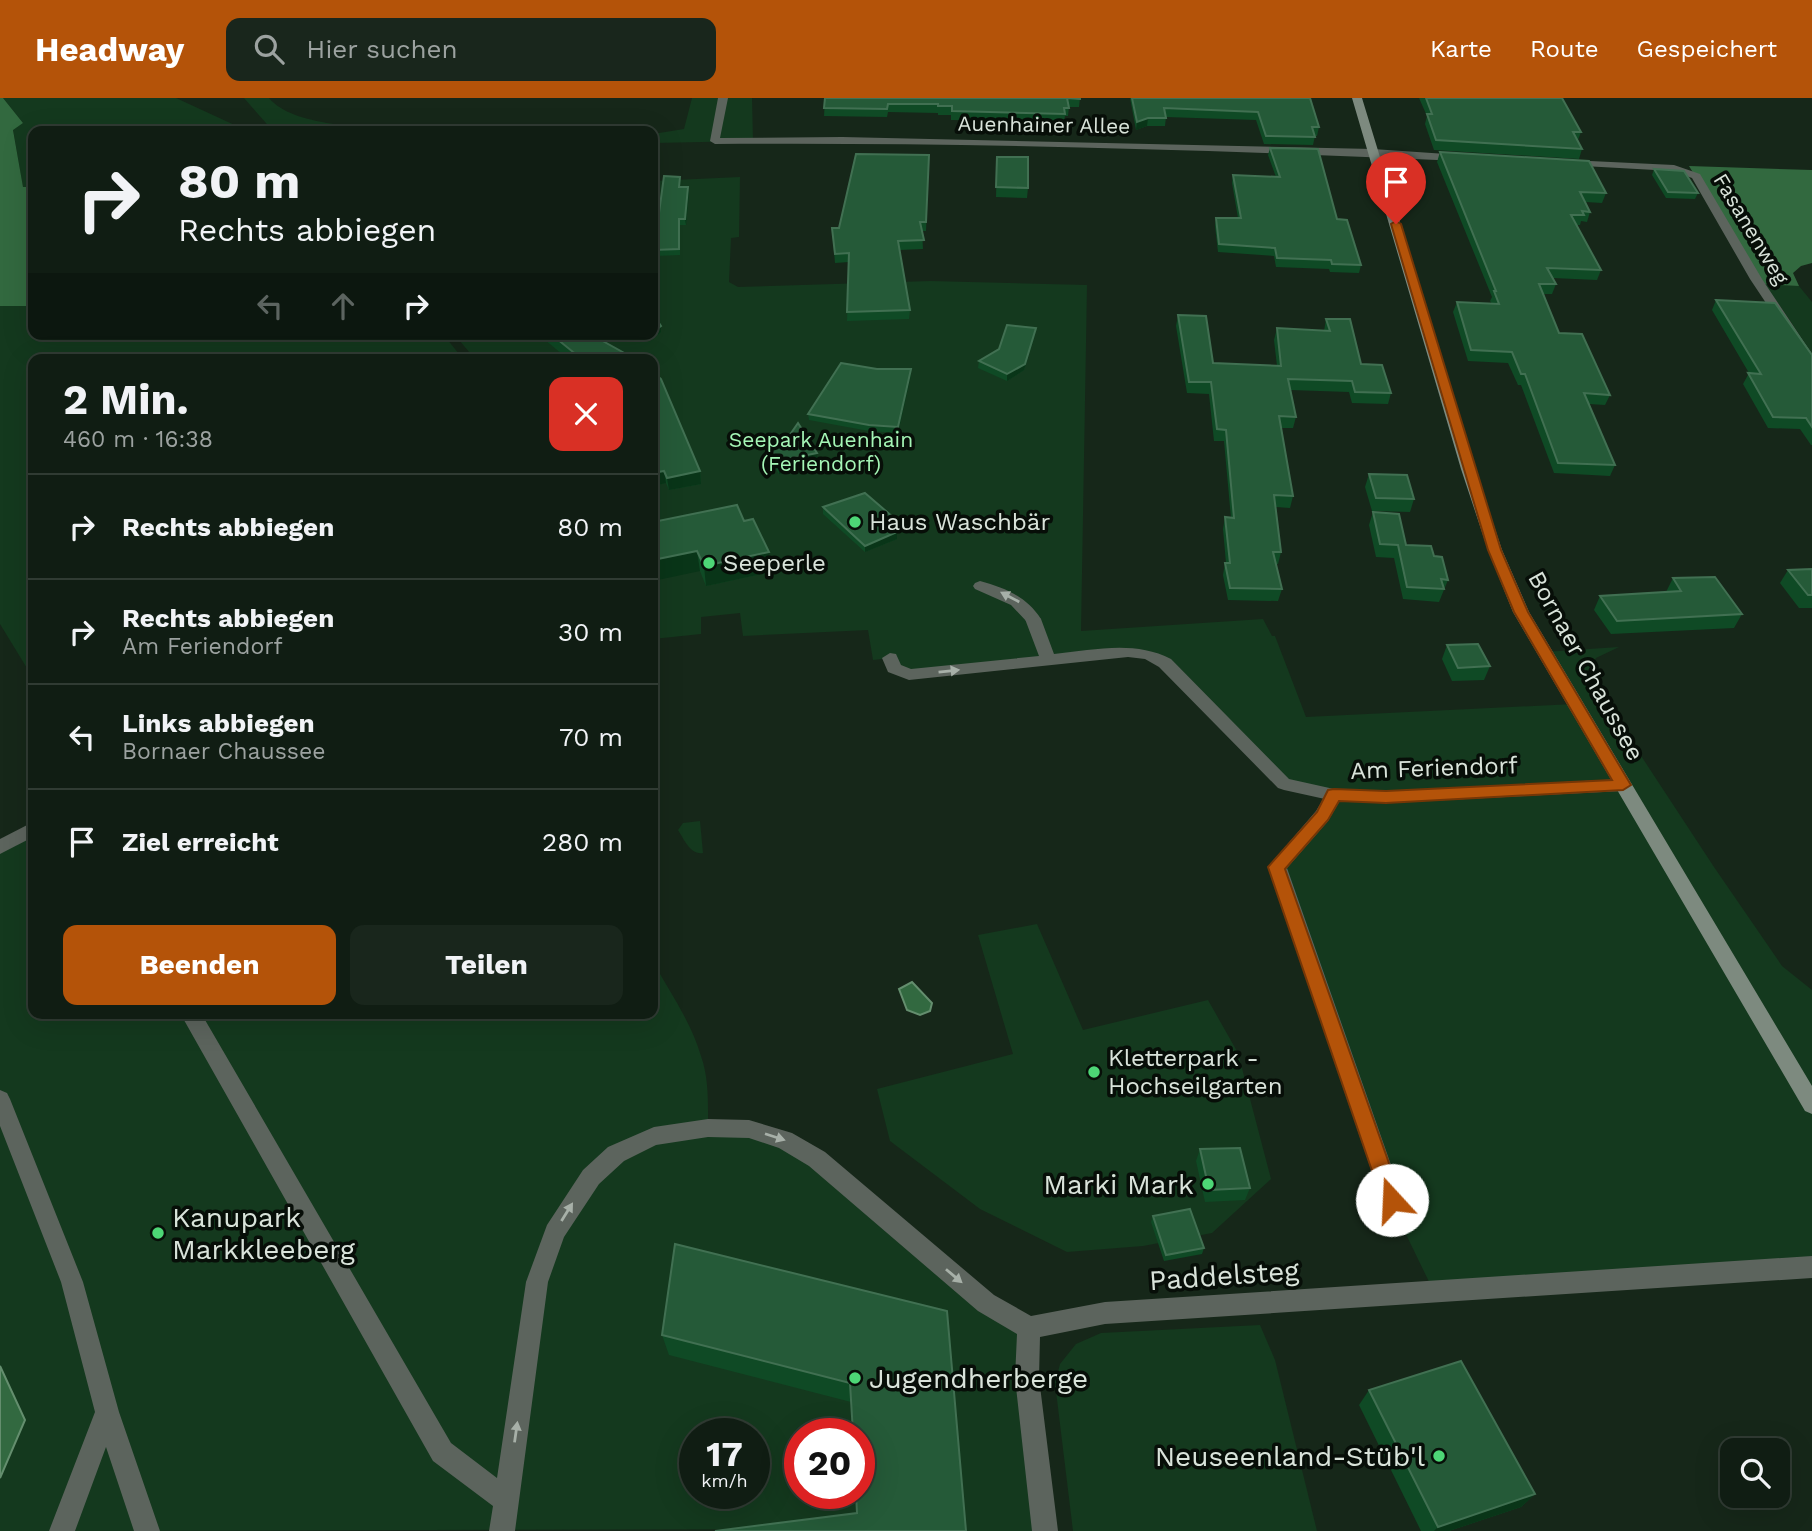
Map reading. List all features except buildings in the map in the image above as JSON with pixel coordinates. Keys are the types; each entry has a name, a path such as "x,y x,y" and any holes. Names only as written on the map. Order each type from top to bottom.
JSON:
{"street":[{"name":"Auenhainer Allee","path":"723,98 715,141 842,140 1373,153"},
{"name":"Bornaer Chaussee","path":"1357,98 1495,550 1521,612 1812,1105"},
{"path":"1373,153 1467,159"},
{"name":"Fasanenweg","path":"1562,163 1674,168 1696,176 1756,279 1812,363"},
{"path":"980,586 1010,595 1025,606 1049,661"},
{"name":"Am Feriendorf","path":"890,658 894,668 909,675 1128,652 1148,654 1165,663 1284,784 1334,794 1386,797 1623,785"},
{"path":"1334,794 1322,816 1277,867 1400,1222"},
{"path":"0,847 28,832"},
{"path":"193,1019 442,1452 506,1500"},
{"path":"0,1099 72,1282 107,1412 147,1531"},
{"path":"502,1531 537,1282 555,1231 592,1177 616,1154 654,1136 708,1128 749,1129 785,1140 817,1159 986,1303 1029,1328 1027,1378 1045,1531"},
{"name":"Paddelsteg","path":"1029,1328 1105,1312 1812,1267"},
{"path":"62,1531 107,1412"}],"green space":[{"path":"3,98 176,98 237,126 28,126 28,188 23,188 13,129 23,123"},
{"path":"244,98 269,98 280,108 295,115 350,126 269,126"},
{"path":"692,98 752,98 753,141 658,143 658,133 684,129"},
{"name":"Seepark Auenhain (Feriendorf)","path":"740,177 739,237 731,238 729,282 738,287 931,281 1087,285 1081,631 1263,619 1272,636 1275,636 1306,717 1574,704 1544,652 1619,647 1596,658 1588,675 1782,966 1812,990 1812,1267 1434,1292 1400,1222 1277,867 1334,795 1284,784 1148,654 909,675 890,658 873,660 868,630 743,636 740,613 701,617 701,634 658,638 658,354 471,354 459,340 658,340 658,181"},
{"path":"1760,284 1799,286 1812,302 1812,363"},
{"path":"0,306 28,306 28,340 448,340 459,354 28,354 28,670 0,624"},
{"path":"700,821 703,853 694,852 678,830 683,823"},
{"path":"28,832 28,1019 658,1019 658,971 686,1019 704,1064 708,1128 785,1140 1029,1328 1045,1531 963,1531 875,1429 875,1418 866,1418 852,1402 853,1418 784,1418 784,1509 857,1509 858,1529 0,1531 0,847"},
{"name":"Kletterpark - Hochseilgarten","path":"1037,924 1083,1030 1208,1000 1238,1053 1271,1179 1212,1233 1143,1246 1067,1252 980,1209 890,1141 877,1089 1013,1054 978,935"},
{"path":"1260,1325 1275,1360 1317,1531 1073,1531 1055,1383 1060,1364 1076,1344 1101,1333"}],"shaded area":[{"path":"0,98 3,98 23,123 13,130 23,187 28,187 28,306 0,306"},
{"path":"1689,166 1812,170 1812,263 1801,266 1793,273 1799,286 1760,284"},
{"path":"912,982 932,1003 930,1011 920,1015 907,1010 899,989"},
{"path":"0,1366 25,1420 0,1478"}],"place":[{"name":"Haus Waschbär","path":"855,522"},
{"name":"Seeperle","path":"709,563"},
{"name":"Kletterpark - Hochseilgarten","path":"1094,1072"},
{"name":"Marki Mark","path":"1208,1184"},
{"name":"Kanupark Markkleeberg","path":"158,1233"},
{"name":"Jugendherberge","path":"855,1378"},
{"name":"Neuseenland-Stüb'l","path":"1439,1456"}],"route":[{"path":"1392,1200 1277,867 1322,816 1334,794 1386,797 1623,785 1521,612 1495,550 1396,224"}]}
